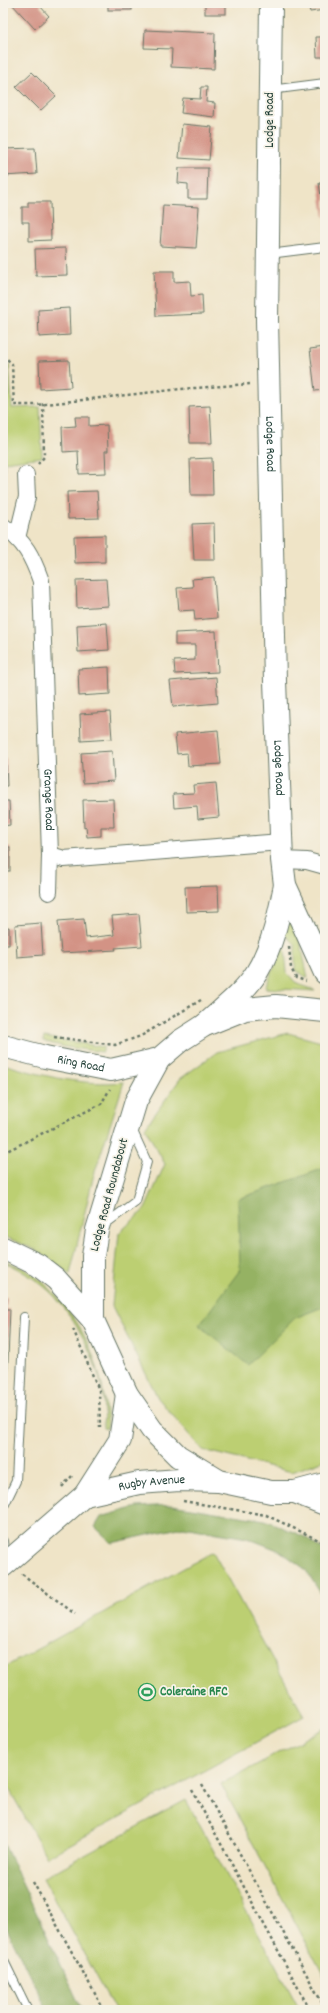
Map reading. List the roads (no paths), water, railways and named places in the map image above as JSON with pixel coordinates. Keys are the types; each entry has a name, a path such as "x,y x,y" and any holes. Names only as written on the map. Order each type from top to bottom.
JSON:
{"main road":[{"name":"Lodge Road","path":"271,3 268,384 281,851 286,885 317,977"},
{"name":"Lodge Road","path":"205,1025 241,991 256,973 274,933 286,885"},
{"name":"Lodge Road Roundabout","path":"325,1011 276,1006 245,1008 205,1025 180,1041 159,1059 136,1101 97,1230 93,1256 93,1320 127,1394 152,1430 178,1456 219,1481 271,1492 295,1492 325,1484"},
{"name":"Ring Road","path":"3,1046 111,1070 159,1059"},
{"path":"3,1248 38,1265 56,1279 93,1320"},
{"name":"Rugby Avenue","path":"10,1568 85,1495 120,1440 127,1394"},
{"name":"Rugby Avenue","path":"85,1495 139,1483 179,1480 219,1481"},
{"path":"295,1492 325,1504"}],"street":[{"path":"17,538 27,497 26,475"},
{"name":"Grange Road","path":"3,526 17,538 32,556 41,581 50,855 49,892"},
{"path":"50,855 64,859 281,851 325,866"}],"lane":[{"path":"270,90 325,83"},
{"path":"269,254 325,247"},
{"path":"97,1230 136,1200 147,1162 129,1124"},
{"path":"3,1508 16,1481 24,1317"},
{"path":"3,1541 10,1568"},
{"path":"3,1959 28,2010"}],"place":[{"name":"Coleraine RFC","path":"147,1692"}]}
